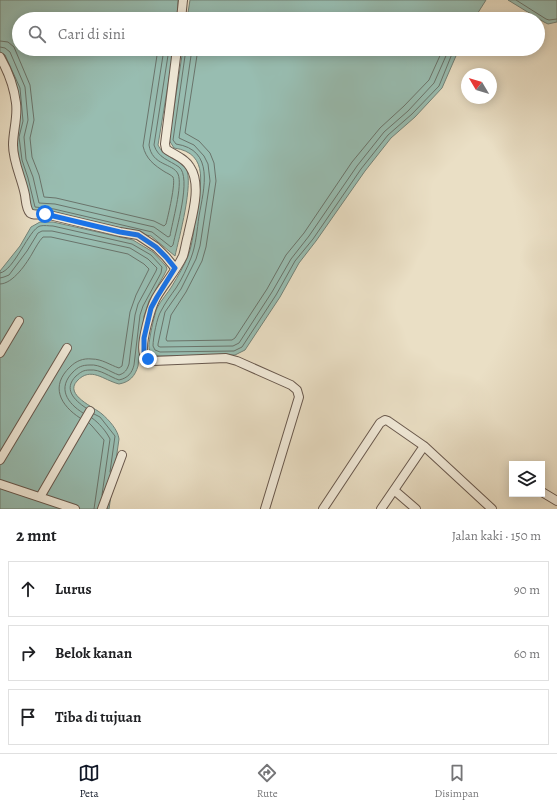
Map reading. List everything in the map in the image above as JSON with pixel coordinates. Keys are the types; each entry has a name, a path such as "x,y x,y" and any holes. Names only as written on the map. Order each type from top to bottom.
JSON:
{"street":[{"path":"182,12 183,0"},
{"path":"176,56 165,144 166,149 190,165 193,172 196,192 183,256 151,308 144,338 144,352 148,359 154,361 226,358 247,365 291,385 297,390 299,397 265,509"},
{"path":"0,57 14,91 17,104 13,153 24,189 27,209 31,213 35,214 45,214 138,235 156,247 175,268"},
{"path":"0,352 19,321"},
{"path":"0,460 67,348"},
{"path":"40,497 90,411"},
{"path":"323,509 380,423 385,420 404,430 424,446 492,509"},
{"path":"381,509 424,446"},
{"path":"102,509 122,455"},
{"path":"0,484 75,509"},
{"path":"394,490 416,509"},
{"path":"545,494 557,501"}],"water":[{"path":"0,0 178,0 177,12 12,12 12,56 173,56 158,145 164,153 183,164 188,175 185,211 175,256 151,236 31,212 18,161 15,137 16,89 0,52"},
{"path":"190,0 486,0 478,12 188,12"},
{"path":"508,0 557,0 557,22 548,24 545,22 545,12 528,12"},
{"path":"182,56 456,56 442,88 415,117 391,138 365,171 299,263 280,297 245,350 235,355 159,356 152,353 149,349 157,308 179,275 190,251 201,183 198,164 194,157 186,151 174,148 169,140"},
{"path":"40,222 53,222 133,240 153,252 167,269 149,301 144,316 138,366 134,376 126,382 119,384 92,374 82,377 74,386 74,391 77,396 105,416 113,425 119,439 109,509 0,509 0,271 20,246 31,227"}],"route":[{"path":"45,214 138,235 156,247 175,268 151,308 144,338 144,352 148,359"}]}
